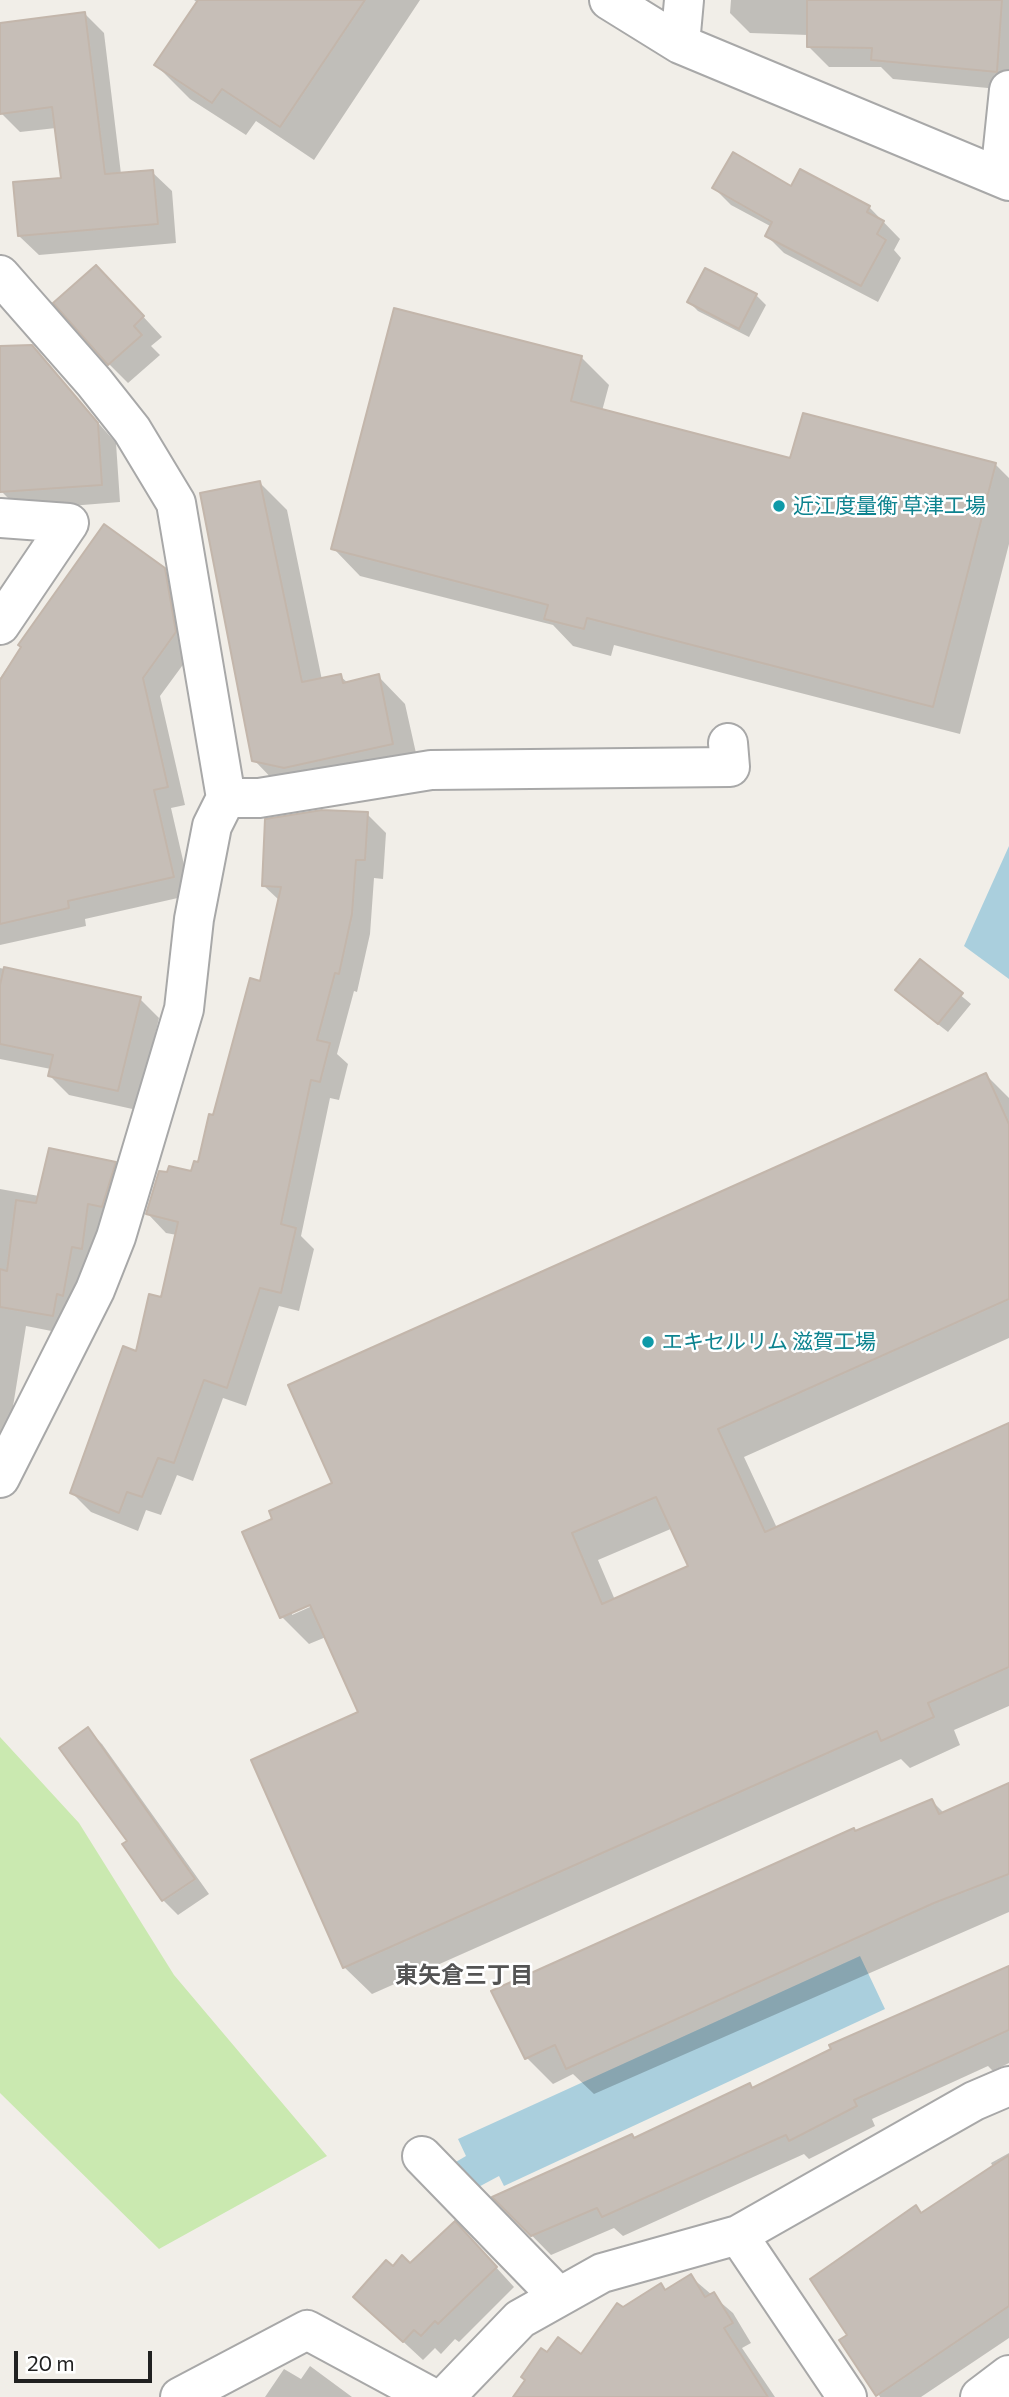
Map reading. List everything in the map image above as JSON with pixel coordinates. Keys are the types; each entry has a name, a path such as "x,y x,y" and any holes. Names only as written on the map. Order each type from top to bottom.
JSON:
{"street":[{"path":"609,0 680,44 1005,179 1009,90"},
{"path":"680,44 684,0"},
{"path":"0,275 94,382 132,430 176,503 226,797 212,826 194,919 184,1009 116,1237 95,1290 0,1478"},
{"path":"0,518 69,523 0,625"},
{"path":"226,797 259,798 431,771 730,767 728,743"},
{"path":"445,2397 520,2319 602,2273 738,2235 974,2101 1009,2086"},
{"path":"422,2156 559,2297"},
{"path":"738,2235 847,2397"},
{"path":"180,2397 307,2330 431,2397"},
{"path":"980,2397 1009,2375"}],"green space":[{"path":"0,1737 79,1823 174,1975 327,2156 159,2249 0,2093"}],"water":[{"path":"1009,846 1009,979 964,946"},
{"path":"860,1956 885,2009 504,2186 499,2176 471,2191 449,2166 466,2156 458,2139"}],"building":[{"path":"198,0 365,0 280,127 222,89 212,103 154,65"},
{"path":"807,0 1002,0 997,72 871,60 872,48 807,47"},
{"path":"85,12 105,174 153,170 158,224 18,236 13,182 61,178 52,107 0,114 0,23"},
{"path":"733,152 791,186 800,169 870,206 867,212 884,221 877,234 886,240 861,286 765,236 772,222 712,188"},
{"path":"96,265 144,316 134,326 142,335 108,365 53,303"},
{"path":"705,268 757,294 739,329 687,302"},
{"name":"近江度量衡 草津工場","path":"394,308 582,356 571,401 790,458 803,413 996,463 933,707 587,618 584,629 544,619 548,605 331,549"},
{"path":"32,345 98,423 102,485 0,492 0,346"},
{"path":"260,481 302,682 341,674 343,683 379,674 393,744 284,768 252,761 200,493"},
{"path":"104,524 165,568 176,632 143,678 168,787 154,790 174,877 68,901 69,908 0,924 0,680 21,647 18,645"},
{"path":"322,810 368,812 365,860 356,860 352,914 339,974 335,973 317,1040 330,1043 320,1082 311,1080 281,1224 296,1228 281,1293 260,1288 227,1388 204,1380 174,1463 158,1458 142,1497 127,1492 119,1513 70,1493 123,1346 136,1351 149,1294 161,1297 178,1222 146,1214 159,1171 167,1172 169,1166 191,1171 194,1161 198,1162 209,1114 213,1115 250,978 260,981 281,887 262,886 265,819"},
{"path":"920,959 963,993 938,1024 895,990"},
{"path":"4,967 141,997 118,1091 48,1076 53,1055 0,1044 0,985"},
{"path":"986,1073 1009,1124 1009,1299 718,1429 765,1532 1009,1423 1009,1667 928,1703 934,1717 881,1741 877,1731 343,1968 251,1760 358,1712 310,1605 280,1618 242,1532 272,1519 269,1511 332,1483 288,1385","holes":["656,1497 688,1566 602,1604 572,1533"]},
{"path":"49,1148 116,1162 102,1207 88,1204 82,1249 72,1247 63,1296 57,1294 53,1316 0,1307 0,1269 7,1271 16,1200 36,1203"},
{"path":"88,1727 195,1879 162,1901 122,1844 127,1841 59,1748"},
{"path":"1009,1783 1009,1874 934,1903 566,2069 555,2045 525,2059 491,1991 854,1828 855,1831 932,1799 939,1814"},
{"path":"1009,1966 1009,2030 854,2100 857,2106 789,2141 786,2135 602,2217 597,2208 531,2236 492,2197 632,2134 634,2138 750,2083 752,2088 831,2049 829,2045"},
{"path":"1009,2155 1009,2306 876,2396 839,2340 847,2335 810,2279 916,2205 921,2213"},
{"path":"455,2221 497,2267 438,2324 435,2321 421,2336 414,2330 403,2342 353,2297 386,2260 393,2266 402,2255 410,2263"},
{"path":"691,2274 705,2297 714,2292 733,2323 724,2328 768,2397 513,2397 525,2380 521,2377 541,2348 547,2352 558,2337 581,2354 617,2303 623,2307 661,2283 665,2290"}],"place":[{"name":"近江度量衡 草津工場","path":"779,506"},
{"name":"エキセルリム 滋賀工場","path":"648,1342"}],"district":[{"name":"東矢倉三丁目","path":"464,1975"}]}
